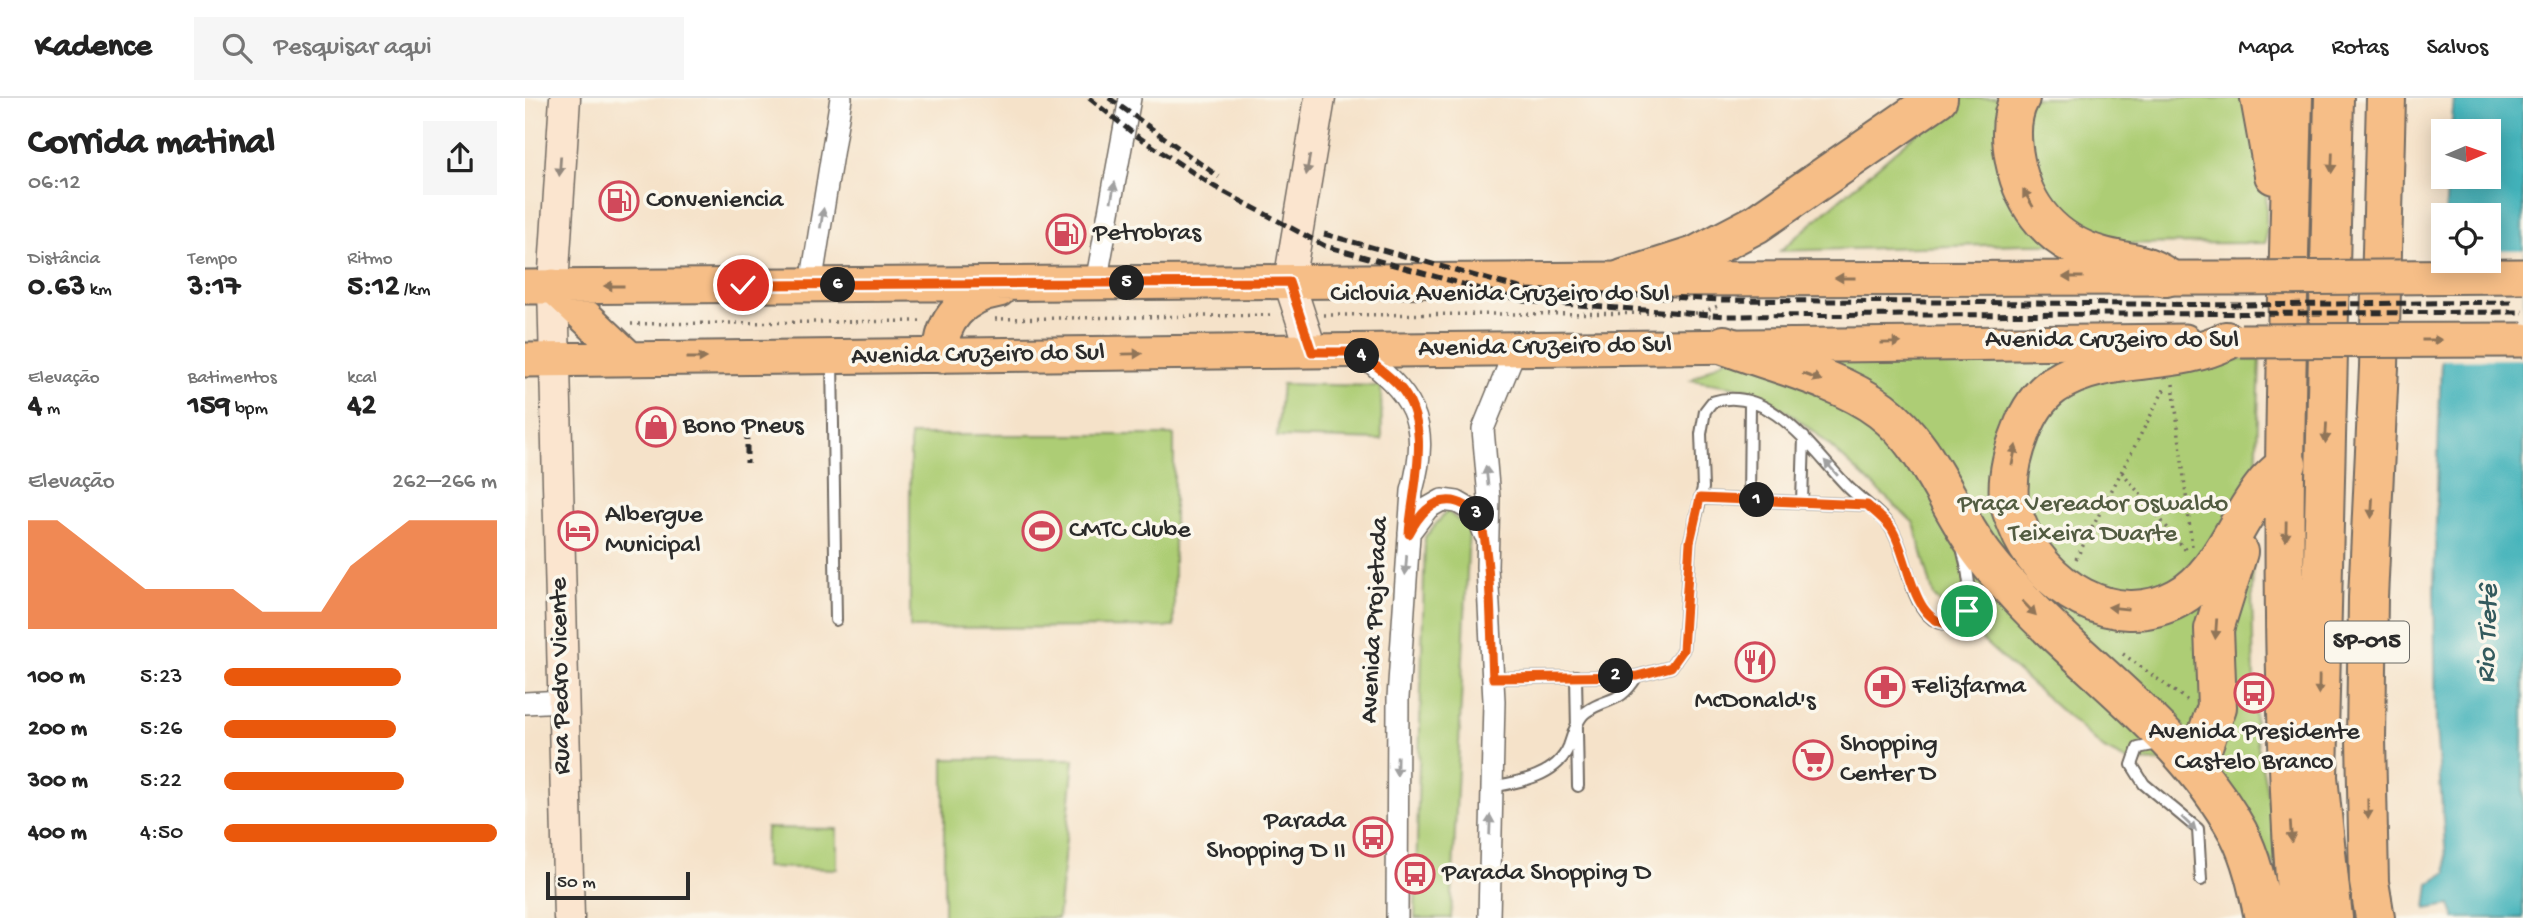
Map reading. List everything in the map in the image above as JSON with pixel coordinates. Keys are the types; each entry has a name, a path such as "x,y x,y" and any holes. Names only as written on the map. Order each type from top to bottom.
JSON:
{"highway":[{"path":"1840,164 1912,98"},
{"path":"1623,279 1695,256 1756,224 1938,98"},
{"path":"2020,98 2015,107 2011,145 2019,183 2049,230 2068,244 2101,257 2144,264 2165,277"},
{"path":"2260,98 2281,214 2290,228"},
{"path":"2293,98 2285,742 2298,918"},
{"path":"2333,918 2318,777 2334,98"},
{"name":"SP-015","path":"2375,918 2369,882 2366,739 2368,598 2383,229 2382,108"},
{"path":"2234,341 2208,350 2137,359 2085,370 2053,386 2029,409 2013,451 2009,500 2024,543 2056,581 2080,597 2105,607 2138,610 2176,599 2204,581 2264,486 2287,464"},
{"path":"1724,345 1829,383 1880,409 1917,447 1984,556 2028,608 2168,753 2239,834 2256,879 2264,918"},
{"path":"2168,753 2217,706 2214,629 2244,536 2245,516"}],"main road":[{"path":"539,286 2523,276"},
{"path":"941,356 946,327 958,308 970,299 1014,284"},
{"path":"539,286 629,358"},
{"name":"Avenida Cruzeiro do Sul","path":"540,360 1357,352 1724,345 2523,340"}],"street":[{"name":"Rua Pedro Vicente","path":"565,98 539,286 540,360 563,701 569,918"},
{"path":"811,285 841,98"},
{"path":"1095,283 1130,98"},
{"path":"1312,352 1289,282 1320,98"},
{"path":"1489,918 1493,678 1487,540 1489,498 1483,429 1516,348"},
{"name":"Avenida Projetada","path":"1357,352 1400,387 1413,408 1419,466 1412,491 1398,698 1398,918"},
{"path":"1409,534 1428,508 1442,500 1457,502 1476,513 1487,540"},
{"path":"525,703 563,701"}],"lane":[{"path":"832,358 836,620"},
{"path":"1493,678 1637,676 1671,667 1683,650 1690,542 1703,476 1701,434 1705,411 1712,402 1721,399 1759,405 1804,437 1890,527 1907,561 1917,598 1929,617 1947,626 1958,624 1970,599 1969,577 1948,498"},
{"path":"1749,500 1750,403"},
{"path":"1802,502 1804,437"},
{"path":"1700,498 1867,505"},
{"path":"1492,787 1544,773 1566,754 1579,722 1588,710 1616,701 1629,689 1637,676"},
{"path":"1576,677 1579,722 1578,786"},
{"path":"2168,753 2132,765 2144,785 2198,829 2201,880"}],"path":[{"name":"Ciclovia Avenida Cruzeiro do Sul","path":"1300,316 1700,313"},
{"path":"2056,581 2082,551 2171,374 2193,560 2122,472"},
{"path":"2114,648 2190,703 2196,704"}],"green space":[{"path":"1957,98 2267,98 2266,243 2023,244 1780,251"},
{"name":"Praça Vereador Oswaldo Teixeira Duarte","path":"2062,356 2260,360 2252,593 2255,731 2273,821 2277,868 2267,856 2211,760 2129,762 2104,749 1934,597 1914,523 1818,435 1787,411 1748,389 1691,380 1727,358"},
{"path":"1282,384 1381,386 1382,440 1277,437"},
{"name":"CMTC Clube","path":"910,435 1174,435 1174,627 910,628"},
{"path":"1447,511 1469,529 1451,918 1415,918 1425,537"},
{"path":"944,759 1074,759 1058,918 944,918"},
{"path":"766,828 837,829 837,869 765,867"}],"water":[{"name":"Rio Tietê","path":"2454,98 2523,98 2523,918 2455,918 2450,905 2426,909 2429,884 2447,872 2436,728 2434,588 2444,273 2501,273 2501,203 2446,203 2447,189 2501,189 2501,119 2452,119"}],"pier":[{"path":"2501,250 2523,250 2523,359 2438,360 2440,273 2501,273"}],"railway":[{"path":"1089,98 1134,134 1215,187 1325,246 1524,301 1726,316 2523,312"},
{"path":"1109,98 1219,177"},
{"path":"1324,234 1527,290 1723,300 2240,305 2516,302"},
{"path":"747,430 747,463"}],"place":[{"name":"Conveniencia","path":"619,201"},
{"name":"Petrobras","path":"1066,234"},
{"name":"Bono Pneus","path":"656,427"},
{"name":"Albergue Municipal","path":"578,531"},
{"name":"CMTC Clube","path":"1042,531"},
{"name":"McDonald's","path":"1755,662"},
{"name":"Felizfarma","path":"1885,687"},
{"name":"Avenida Presidente Castelo Branco","path":"2254,693"},
{"name":"Shopping Center D","path":"1813,760"},
{"name":"Parada Shopping D II","path":"1373,837"},
{"name":"Parada Shopping D","path":"1415,874"}],"route":[{"path":"743,285 1289,282 1312,352 1357,352 1400,387 1413,408 1419,466 1412,491 1409,534 1416,520 1428,508 1442,500 1457,502 1476,513 1487,540 1493,678 1637,676 1671,667 1683,650 1690,542 1700,498 1867,505 1890,527 1907,561 1917,598 1929,617 1947,626 1958,624 1967,611"}]}
